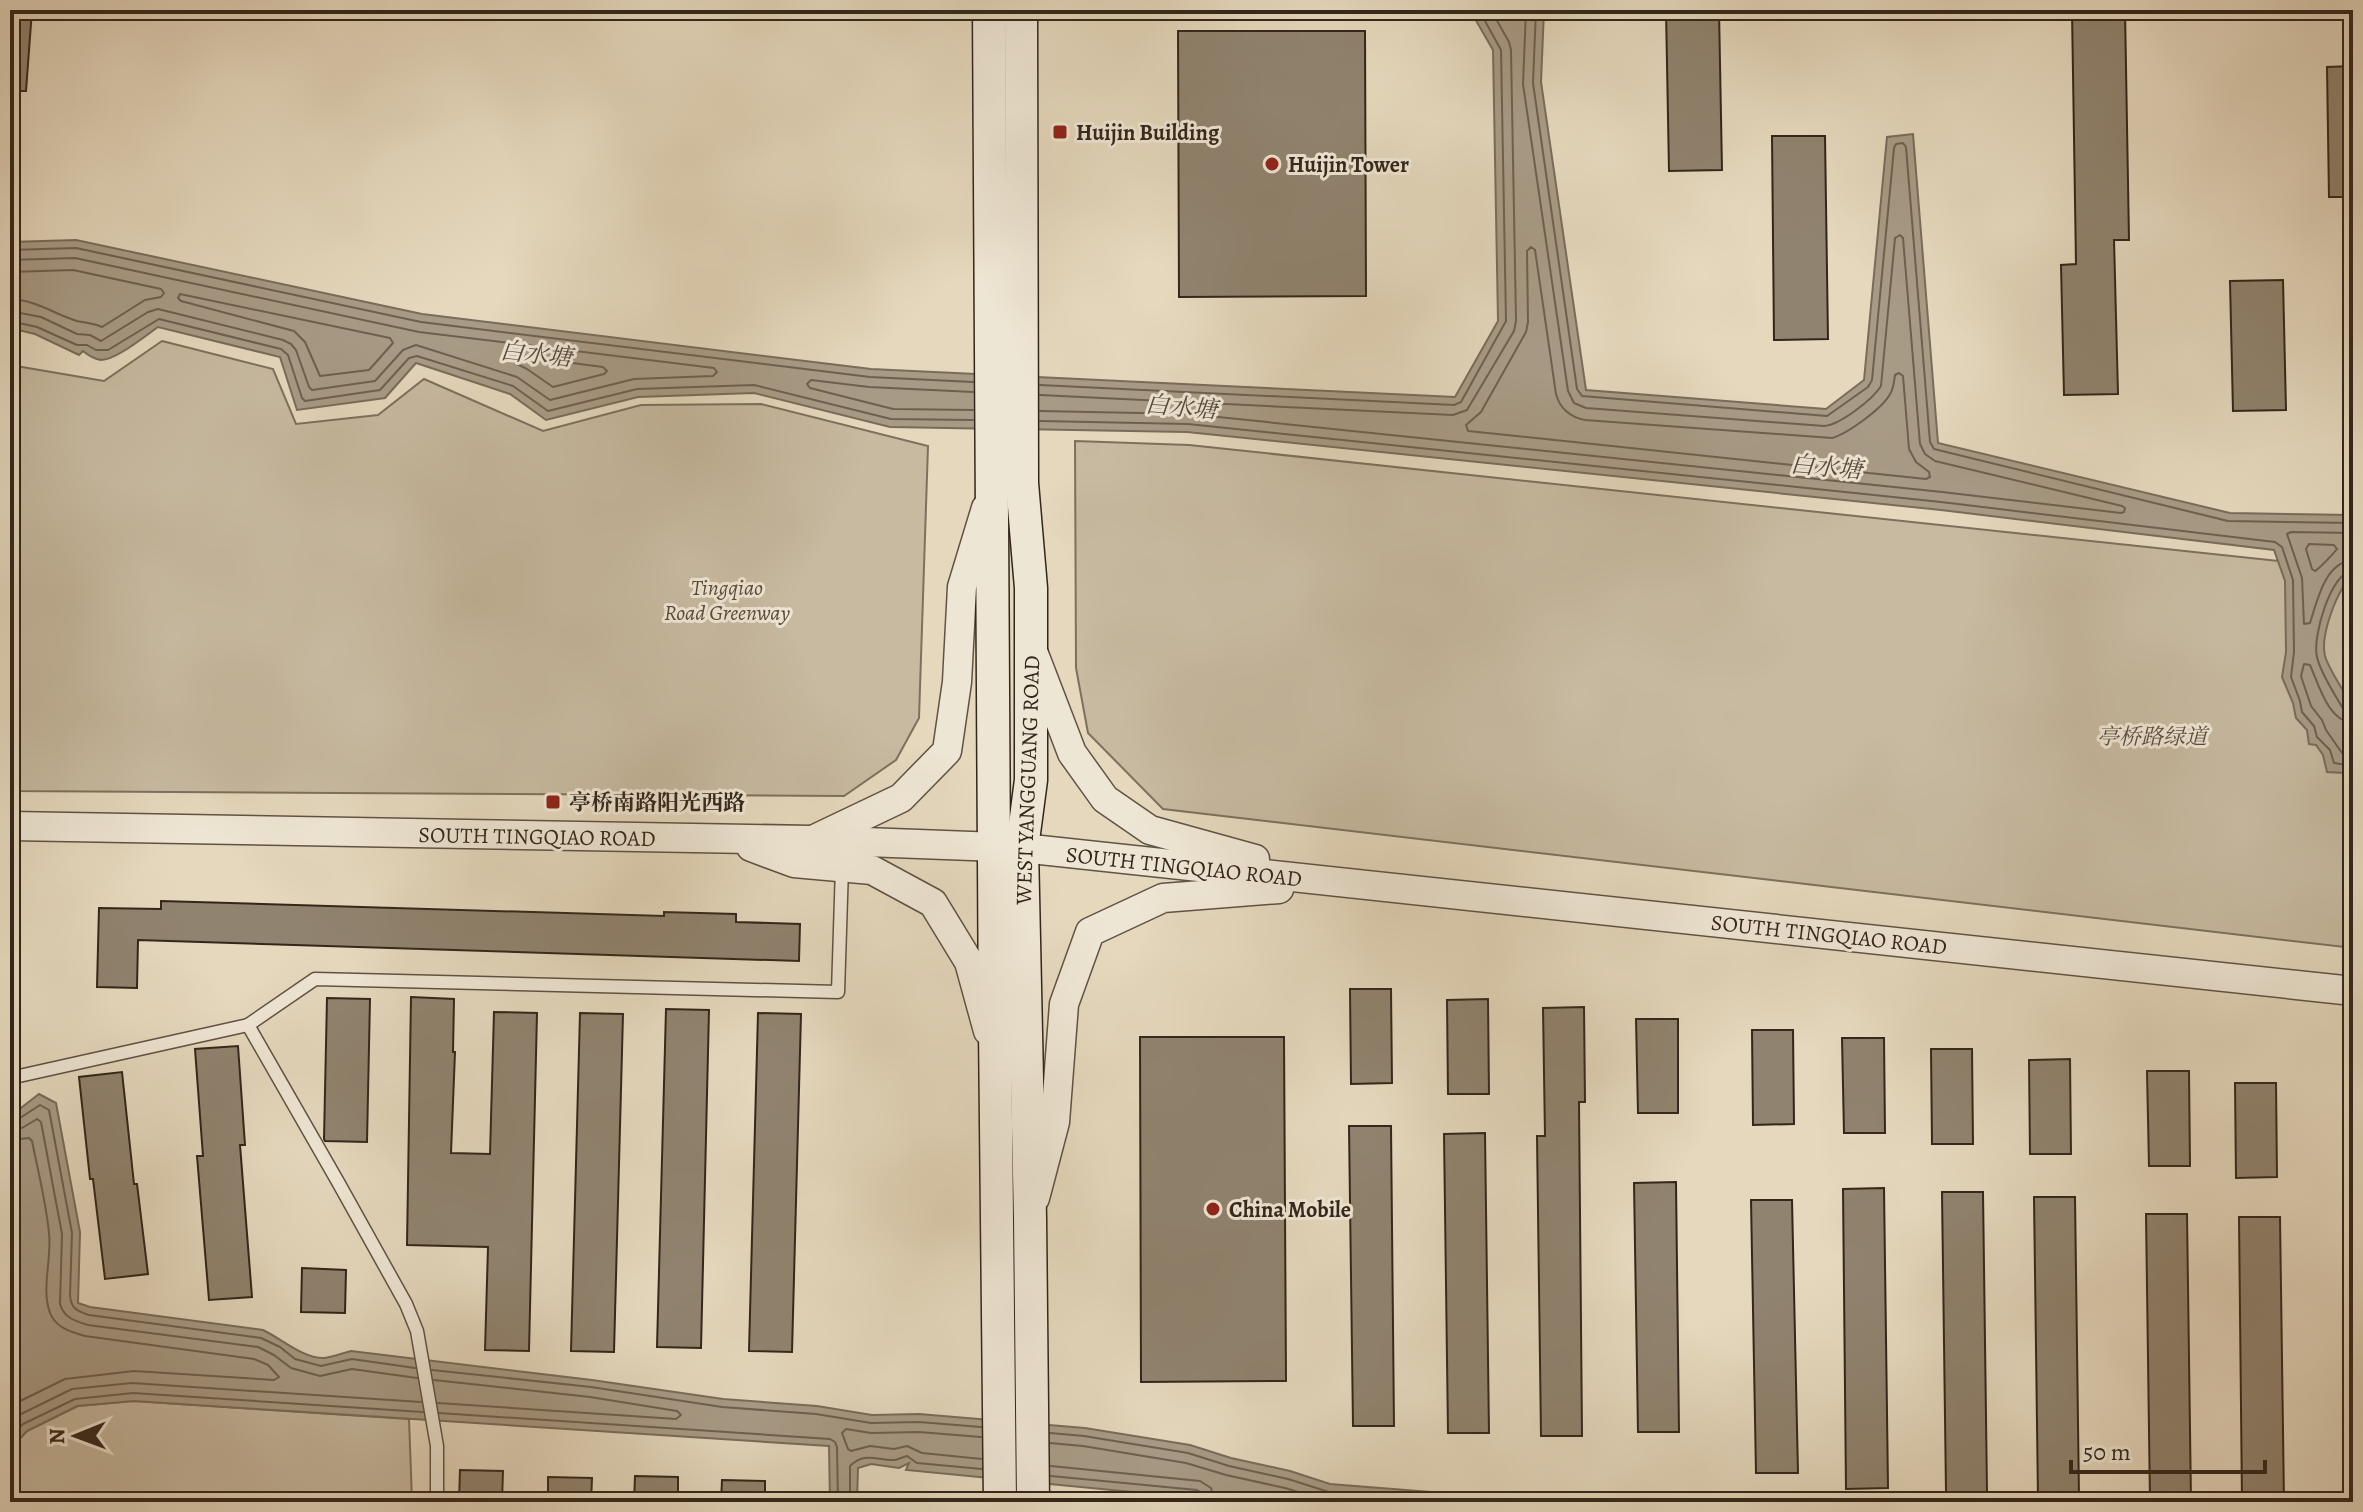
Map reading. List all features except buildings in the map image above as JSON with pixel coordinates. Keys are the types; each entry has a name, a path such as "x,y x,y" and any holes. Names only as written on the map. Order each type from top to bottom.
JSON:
{"main road":[{"name":"WEST YANGGUANG ROAD","path":"989,10 1008,319"},
{"name":"WEST YANGGUANG ROAD","path":"1021,10 1008,319 1008,848 1030,1218 1033,1502"},
{"name":"WEST YANGGUANG ROAD","path":"1000,1502 995,1055 1008,848 1031,780 1031,588 1008,484"}],"street":[{"path":"812,840 901,798 947,751 957,682 962,587 1008,484"},
{"path":"1031,648 1072,753 1105,799 1150,830 1353,884"},
{"name":"SOUTH TINGQIAO ROAD","path":"10,826 812,840 1008,848 2353,991"},
{"path":"732,839 794,863 872,870 933,903 969,962 995,1055"},
{"path":"1030,1218 1055,1122 1064,1004 1090,932 1163,898 1353,884"}],"lane":[{"path":"10,1078 248,1025 315,979 838,992 842,867"},
{"path":"248,1025 406,1304 417,1331 437,1446 437,1502"}],"green space":[{"name":"Tingqiao Road Greenway","path":"162,341 273,369 296,424 378,415 424,379 543,431 641,405 761,404 928,446 919,718 896,760 844,796 10,791 10,365 104,381"},
{"name":"亭桥路绿道","path":"1075,441 1189,445 2353,569 2353,948 1163,809 1088,733 1076,668"},
{"path":"133,1401 409,1419 412,1500 10,1502 10,1449 27,1431 78,1406"}],"water":[{"name":"白水塘","path":"1470,10 1544,10 1541,82 1586,390 1826,409 1864,380 1887,137 1913,134 1938,443 2230,513 2353,515 2353,576 2336,601 2327,625 2324,647 2328,663 2353,712 2353,787 2345,773 2327,772 2323,755 2316,745 2309,744 2307,730 2296,718 2282,677 2286,652 2285,581 2274,550 1941,510 1187,432 890,427 754,393 638,397 546,420 510,394 416,363 385,398 297,410 280,357 158,327 122,352 101,360 83,351 79,355 35,334 10,328 10,242 76,240 422,314 871,369 1455,397 1498,321 1493,50"},
{"path":"39,1094 56,1103 80,1232 78,1303 90,1307 263,1330 316,1357 351,1351 872,1415 919,1414 1085,1428 1190,1445 1330,1484 1556,1502 1236,1502 906,1470 909,1463 899,1468 871,1464 858,1468 857,1502 830,1502 829,1446 134,1401 77,1406 27,1431 10,1449 10,1107 17,1111"}],"place":[{"name":"Huijin Building","path":"1060,132"},
{"name":"Huijin Tower","path":"1272,164"},
{"name":"亭桥南路阳光西路","path":"553,802"},
{"name":"China Mobile","path":"1213,1209"}]}
